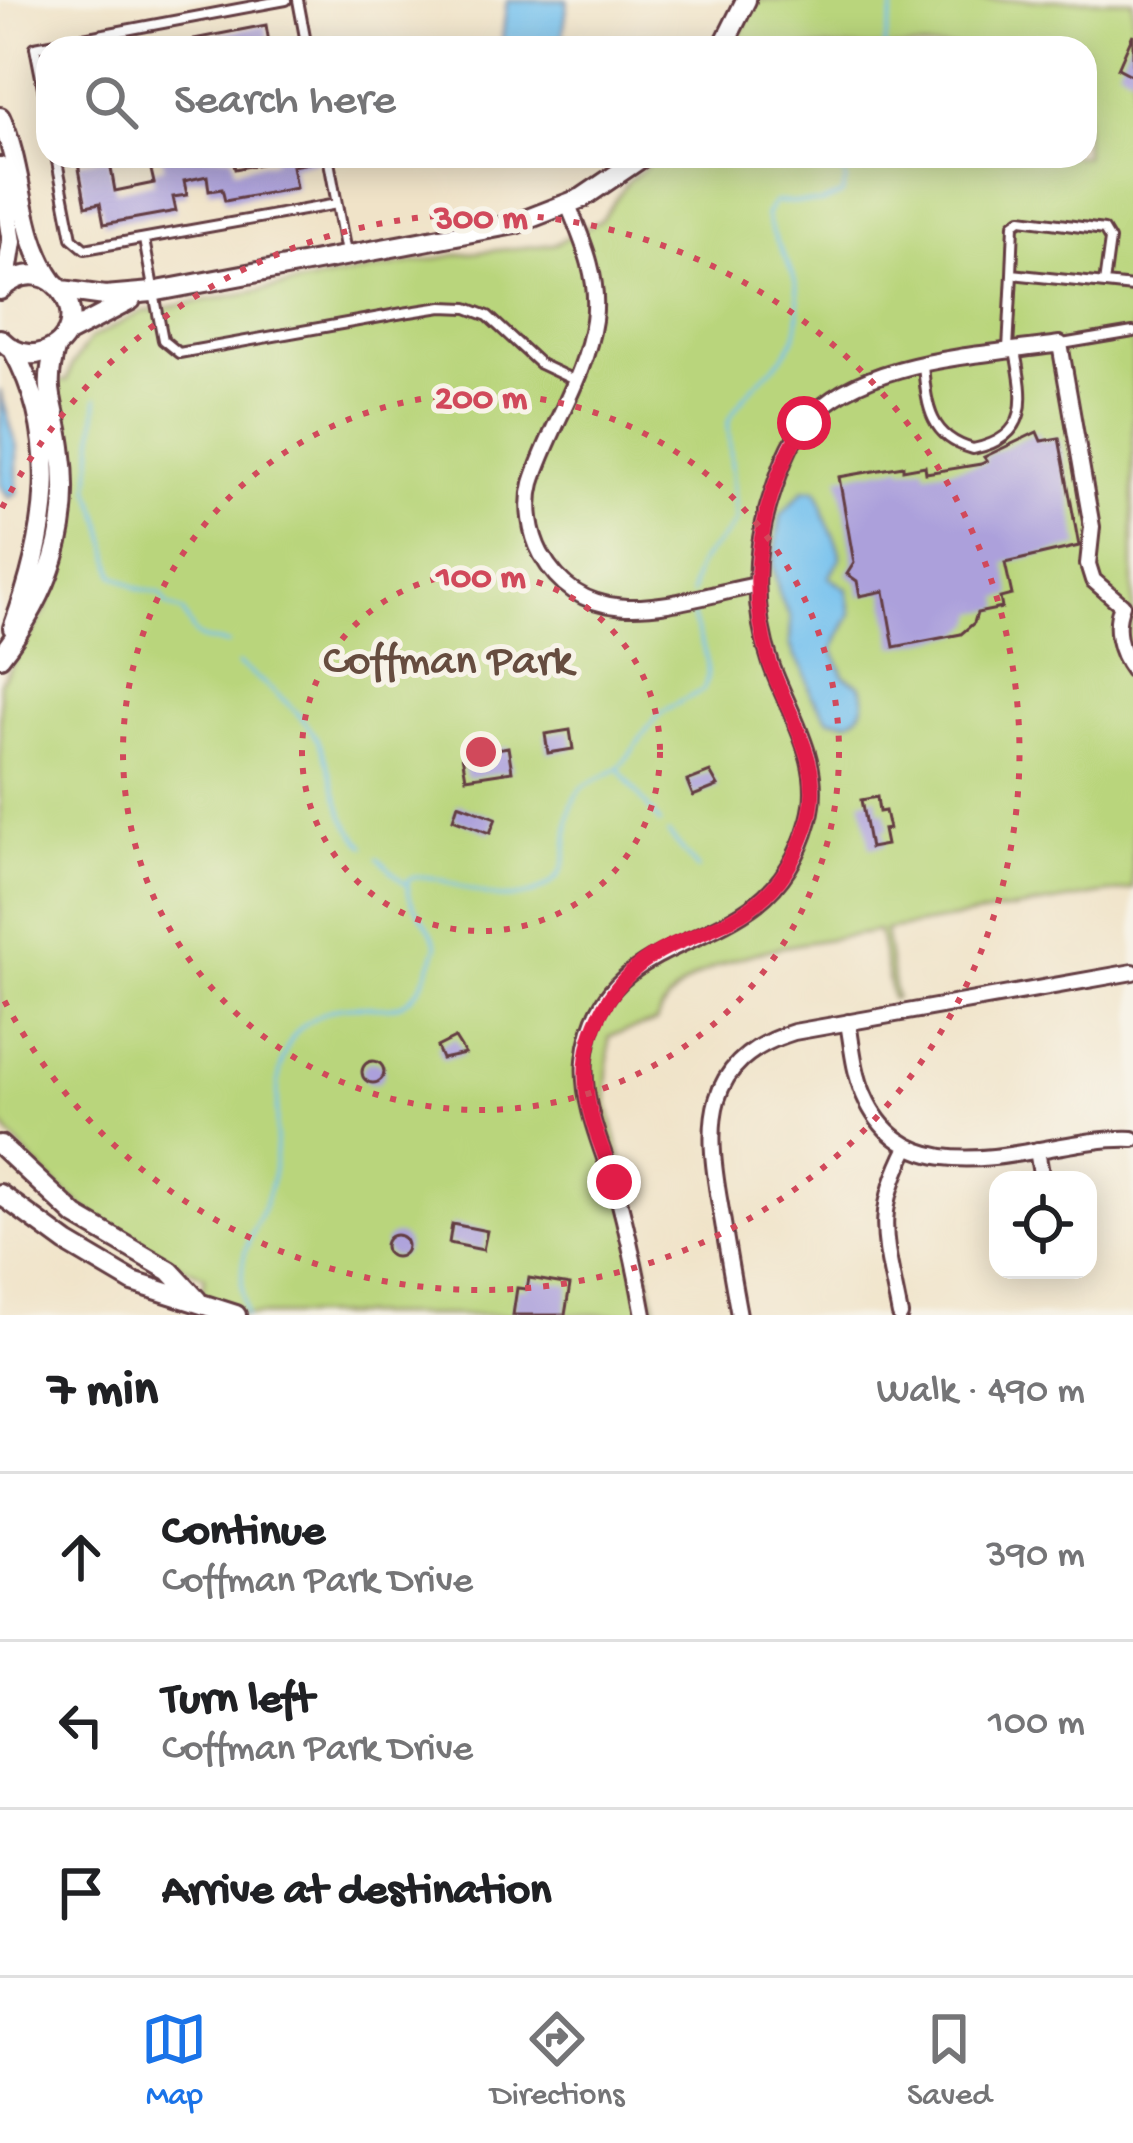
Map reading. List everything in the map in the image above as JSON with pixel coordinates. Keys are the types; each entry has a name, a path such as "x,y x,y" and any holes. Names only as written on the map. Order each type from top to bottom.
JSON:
{"main road":[{"path":"728,36 746,0"},
{"path":"0,118 10,138 29,237 70,316 47,380 63,462 58,548 41,598 3,653"},
{"path":"0,167 12,242 2,288"},
{"path":"2,288 33,275 57,286 105,296 152,292 515,224 568,205 625,168"},
{"path":"3,342 36,354 126,301 152,292"},
{"path":"3,342 40,423 46,492 39,545 3,653"},
{"path":"0,1145 76,1216 170,1271 199,1309"},
{"path":"0,1194 51,1233 133,1282 199,1309 236,1315"}],"street":[{"path":"568,205 584,242 595,288 595,316 589,346 531,486 529,520 538,548 556,578 592,602 629,608 756,585"},
{"path":"644,1315 627,1231 588,1103 585,1061 600,1013 623,980 653,955 756,904 793,862 806,828 813,792 810,764 770,663 756,585 762,528 778,475 804,423 841,390 869,378 1060,344 1092,527 1088,564 1093,580 1125,601 1118,615 1121,651 1133,670"},
{"path":"739,1315 711,1156 710,1123 716,1097 741,1060 757,1047 794,1032 1133,972"},
{"path":"848,1022 865,1097 890,1132 908,1147 956,1160 1093,1140 1133,1139"},
{"path":"900,1315 884,1216 890,1183 908,1147"},
{"path":"1036,1150 1040,1171"}],"lane":[{"path":"90,36 286,0"},
{"path":"298,0 305,36"},
{"path":"59,168 77,246 91,249 337,205"},
{"path":"330,168 346,255"},
{"path":"923,366 933,424 965,447 1004,438 1023,402 1006,329 1014,224 1021,219 1104,230 1110,239 1104,284"},
{"path":"144,240 163,340 179,353 403,313 467,308 509,332 540,364 574,380"},
{"path":"1012,274 1133,287"},
{"path":"1060,344 1133,332"}],"green space":[{"name":"Coffman Park","path":"755,0 1133,0 1133,889 885,930 896,998 892,999 879,931 786,946 721,965 670,998 656,1022 609,1036 607,1099 658,1315 236,1315 200,1303 205,1277 92,1214 46,1174 0,1122 0,683 45,612 69,526 72,460 57,381 67,381 90,339 142,312 461,254 555,244 601,220 629,181 645,168 1097,168 1097,36 739,36"}],"water":[{"path":"507,0 568,0 563,36 502,36"},
{"path":"0,390 17,447 17,493 9,498 0,485"},
{"path":"804,490 816,490 841,558 829,577 847,589 851,614 833,649 844,676 860,685 864,701 849,721 829,719 812,696 790,644 791,618 780,598 773,565 781,515"}],"building":[{"path":"266,25 268,36 209,36"},
{"path":"1133,34 1133,76 1118,68"},
{"path":"79,168 111,168 115,191 154,183 151,170 292,168 296,188 225,201 222,189 209,191 207,176 184,181 187,195 173,197 176,211 104,224 100,203 86,206"},
{"path":"1037,432 1041,441 1059,438 1079,546 1005,563 1012,595 1000,598 1002,608 977,613 974,623 961,634 894,647 884,591 860,596 857,581 847,574 854,563 839,477 903,466 903,470 925,466 926,473 981,464 987,461 984,457"},
{"path":"570,730 573,749 548,753 545,734"},
{"path":"508,747 512,771 466,778 462,755"},
{"path":"710,772 718,786 693,796 687,781"},
{"path":"877,797 889,829 883,830 886,845 870,848 861,800"},
{"path":"458,804 496,818 490,833 453,819"},
{"path":"455,1038 465,1054 442,1059 437,1047"},
{"path":"373,1061 384,1072 373,1083 362,1072"},
{"path":"452,1224 487,1231 483,1250 449,1243"},
{"path":"396,1235 407,1246 396,1257 385,1246"},
{"path":"529,1278 570,1285 565,1315 513,1315 517,1288 527,1289"}],"waterway":[{"path":"887,36 895,0"},
{"path":"692,594 702,560 736,521 728,422 789,348 796,331 796,285 766,215 774,202 821,203 842,194 846,180 841,168"},
{"path":"97,398 90,489 114,575 161,594 167,605 183,612 199,637 228,644"},
{"path":"246,1315 242,1270 273,1174 279,1075 292,1039 327,1011 397,1005 411,997 437,946 410,898 408,880 437,879 509,898 530,894 559,875 576,796 621,765 662,713 703,690 706,656 691,604"},
{"path":"238,664 304,720 325,757 347,823 365,846"},
{"path":"619,769 660,823"},
{"path":"668,833 698,869"},
{"path":"378,858 405,884"}],"route":[{"path":"614,1182 586,1089 585,1061 606,1003 623,980 653,955 739,916 767,894 793,862 810,816 810,764 770,663 756,585 762,528 778,475 804,423"}]}
